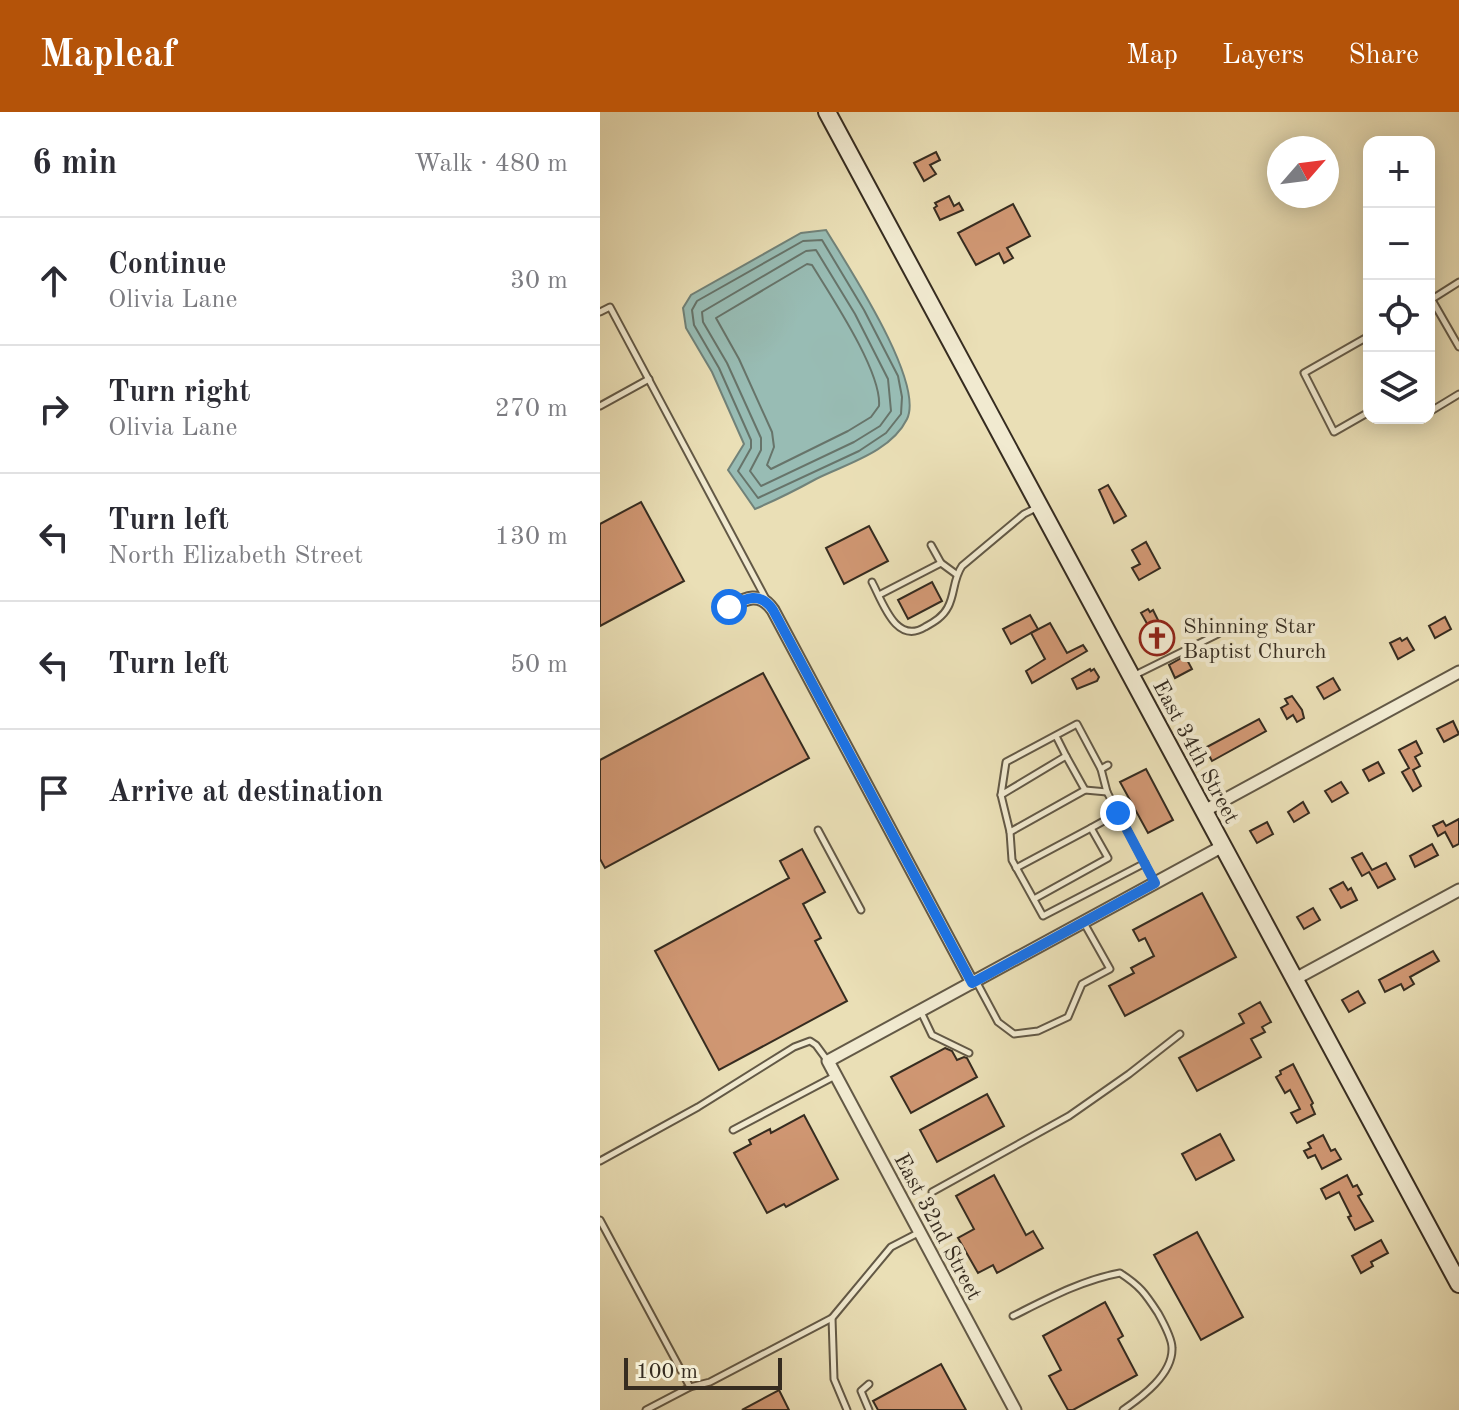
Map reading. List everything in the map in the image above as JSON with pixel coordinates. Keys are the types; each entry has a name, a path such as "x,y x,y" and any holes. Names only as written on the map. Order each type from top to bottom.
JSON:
{"main road":[{"name":"East 34th Street","path":"827,112 1459,1284"}],"street":[{"path":"729,607 750,597 757,597 769,604 974,982"},
{"path":"1204,811 1459,672"},
{"path":"828,1061 1223,846"},
{"path":"1295,979 1459,890"},
{"name":"East 32nd Street","path":"828,1061 1015,1410"}],"lane":[{"path":"1435,297 1459,282"},
{"path":"600,312 610,307 769,604"},
{"path":"1435,308 1459,347"},
{"path":"1363,339 1304,373 1334,432 1363,415"},
{"path":"600,406 649,379"},
{"path":"1435,409 1459,394"},
{"path":"872,582 897,627 907,632 918,631 938,619 949,607 956,574 962,566 1024,514 1040,506"},
{"path":"931,545 941,563 956,574"},
{"path":"879,595 941,563"},
{"path":"1132,677 1218,634"},
{"path":"1145,863 1043,916 1012,860 1010,832 1001,795 1006,762 1077,724 1104,767 1107,792 1145,863 1155,883"},
{"path":"1056,736 1085,790"},
{"path":"1001,795 1066,756"},
{"path":"1010,832 1085,790 1107,792"},
{"path":"1016,868 1118,813"},
{"path":"1034,899 1108,858 1091,828"},
{"path":"818,830 861,910"},
{"path":"974,982 998,1022 1014,1034 1038,1031 1068,1017 1082,984 1110,969 1084,922"},
{"path":"921,1011 932,1035 969,1053"},
{"path":"932,1192 1069,1116 1180,1034"},
{"path":"600,1161 698,1107 794,1047 810,1041 828,1061"},
{"path":"733,1130 835,1075"},
{"path":"600,1220 690,1387"},
{"path":"646,1410 690,1387 710,1382 832,1318 891,1247 920,1232"},
{"path":"1013,1316 1101,1277 1120,1273 1142,1288 1162,1320 1172,1349 1165,1371 1148,1393 1123,1410"},
{"path":"832,1318 834,1379 847,1410"},
{"path":"869,1384 861,1395 869,1410"}],"water":[{"path":"826,230 866,295 895,352 910,402 907,419 879,449 755,509 728,470 744,444 712,372 686,328 683,308 691,295 801,233"}],"building":[{"path":"936,152 940,160 930,165 936,174 924,181 914,163"},
{"path":"949,196 954,206 959,203 963,210 940,220 935,203"},
{"path":"1013,204 1030,236 1007,248 1013,258 1004,263 999,253 976,265 958,233"},
{"path":"1108,485 1126,516 1114,523 1099,490"},
{"path":"641,502 684,581 600,626 600,524"},
{"path":"869,526 888,561 844,584 826,548"},
{"path":"1146,542 1160,568 1139,580 1132,568 1140,564 1132,550"},
{"path":"932,582 942,601 908,619 898,600"},
{"path":"1148,609 1150,612 1153,610 1160,624 1150,629 1141,613"},
{"path":"1030,615 1038,629 1011,644 1003,629"},
{"path":"1445,617 1451,629 1435,638 1429,626"},
{"path":"1050,623 1067,653 1083,645 1087,651 1032,683 1026,671 1045,659 1031,633"},
{"path":"1400,638 1402,641 1407,638 1414,650 1398,659 1390,643"},
{"path":"1185,656 1192,669 1175,678 1169,665"},
{"path":"1094,669 1099,677 1097,681 1077,689 1072,679"},
{"path":"763,673 809,758 605,868 600,859 600,760"},
{"path":"1333,678 1340,690 1324,699 1317,687"},
{"path":"1292,696 1304,718 1297,722 1293,715 1287,719 1281,708 1288,704 1285,699"},
{"path":"1259,719 1266,731 1212,761 1205,748"},
{"path":"1453,721 1459,734 1444,742 1437,729"},
{"path":"1416,741 1422,753 1415,757 1420,766 1413,770 1421,786 1413,791 1402,772 1409,768 1399,750"},
{"path":"1378,762 1384,773 1369,781 1363,770"},
{"path":"1146,769 1173,820 1148,833 1120,782"},
{"path":"1341,782 1348,793 1332,802 1325,791"},
{"path":"1303,802 1309,813 1294,822 1288,812"},
{"path":"1459,819 1459,844 1453,847 1445,832 1438,836 1433,826 1443,821 1446,826"},
{"path":"1267,822 1273,834 1257,843 1250,831"},
{"path":"1432,844 1438,855 1415,867 1410,856"},
{"path":"802,849 825,892 803,904 821,938 815,941 847,1001 719,1070 655,951 789,878 780,861"},
{"path":"1362,853 1372,870 1386,863 1395,879 1378,888 1369,872 1362,876 1352,858"},
{"path":"1343,882 1348,890 1351,888 1357,900 1341,908 1330,889"},
{"path":"1202,893 1236,957 1125,1016 1109,986 1134,973 1131,968 1154,956 1145,938 1139,941 1133,930"},
{"path":"1313,908 1320,920 1304,929 1297,917"},
{"path":"1433,951 1439,961 1410,977 1414,984 1404,990 1401,984 1385,992 1379,980"},
{"path":"1358,991 1365,1003 1349,1012 1342,1000"},
{"path":"1260,1002 1271,1022 1262,1027 1265,1032 1251,1039 1261,1057 1197,1091 1179,1058 1244,1023 1239,1014"},
{"path":"945,1048 952,1051 957,1060 967,1058 977,1077 911,1113 891,1077"},
{"path":"1293,1064 1313,1103 1315,1114 1297,1123 1291,1113 1300,1109 1290,1090 1285,1093 1276,1077"},
{"path":"987,1094 1004,1126 937,1162 920,1130"},
{"path":"804,1115 838,1179 786,1207 784,1204 767,1213 734,1153 751,1144 749,1140 770,1129 771,1133"},
{"path":"1220,1134 1234,1160 1196,1180 1182,1154"},
{"path":"1323,1135 1331,1151 1335,1149 1341,1159 1322,1169 1315,1155 1308,1158 1304,1151 1311,1148 1308,1143"},
{"path":"994,1175 1026,1235 1033,1231 1043,1248 997,1273 993,1265 978,1273 958,1238 974,1229 956,1196"},
{"path":"1347,1175 1353,1187 1357,1185 1362,1194 1358,1196 1373,1221 1355,1230 1339,1192 1326,1199 1321,1189"},
{"path":"1197,1232 1243,1317 1201,1340 1154,1255"},
{"path":"1381,1240 1388,1253 1371,1262 1373,1266 1361,1273 1352,1256"},
{"path":"1105,1302 1123,1336 1118,1339 1137,1375 1068,1410 1049,1376 1061,1370 1043,1336"},
{"path":"941,1364 966,1410 878,1410 873,1401"},
{"path":"779,1390 789,1410 742,1410"}],"place":[{"name":"Shinning Star Baptist Church","path":"1157,638"}],"route":[{"path":"729,607 757,597 773,610 972,983 1155,883 1118,813"}]}
